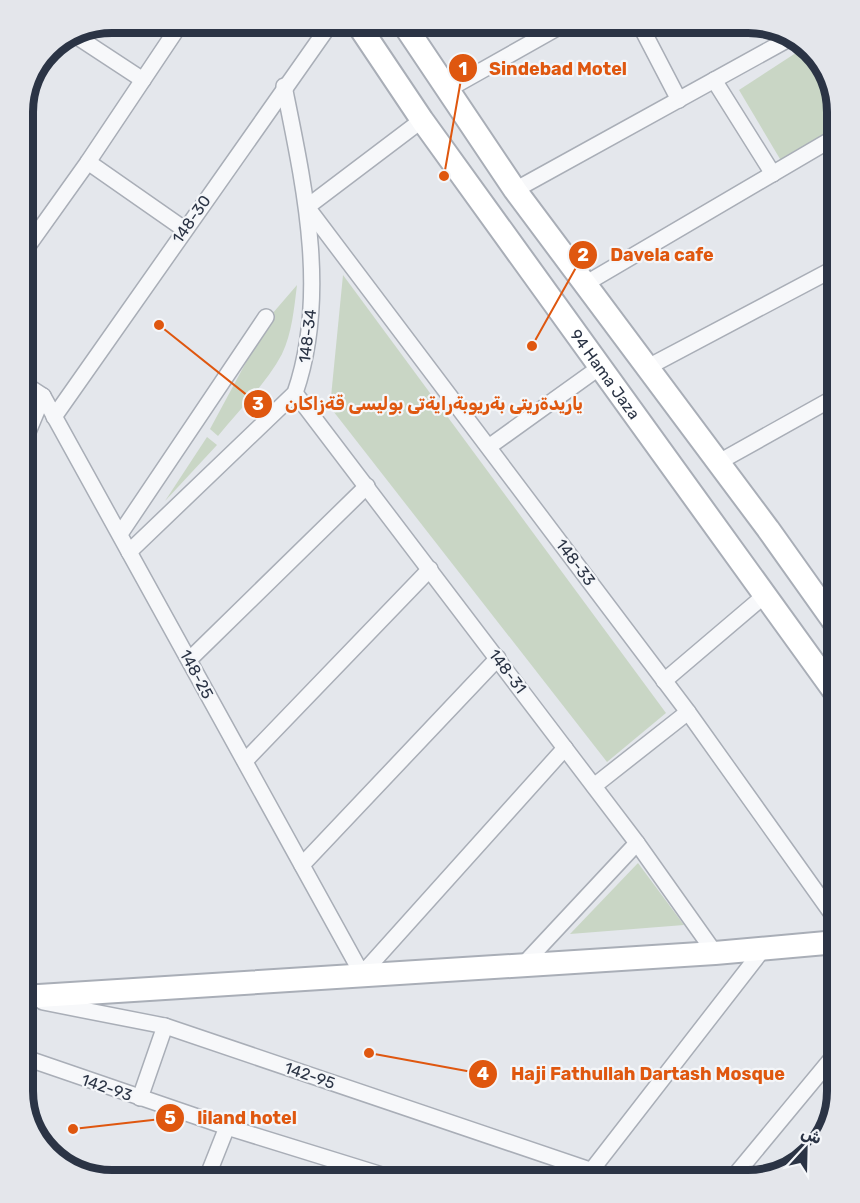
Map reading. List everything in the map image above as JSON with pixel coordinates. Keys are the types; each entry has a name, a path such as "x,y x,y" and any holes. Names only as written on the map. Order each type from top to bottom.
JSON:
{"main road":[{"name":"94 Hama Jaza","path":"364,33 422,120 827,681"},
{"path":"410,33 514,190 719,462 827,612"},
{"path":"33,996 362,974 522,966 827,943"}],"street":[{"path":"33,238 88,162 174,33"},
{"name":"148-30","path":"54,417 323,33"},
{"path":"447,90 548,33"},
{"path":"644,33 679,100"},
{"path":"81,39 143,80"},
{"path":"514,190 784,42"},
{"path":"714,81 772,174"},
{"name":"148-34","path":"284,86 307,207 312,296 302,373 295,393"},
{"path":"307,207 422,120"},
{"path":"585,284 827,142"},
{"path":"88,162 184,229"},
{"name":"148-33","path":"307,207 490,446 688,712 827,907"},
{"path":"648,368 827,272"},
{"path":"120,534 266,317"},
{"path":"490,446 600,367"},
{"name":"148-25","path":"33,390 43,396 362,974"},
{"path":"129,552 295,393"},
{"name":"148-31","path":"295,393 637,843 715,953"},
{"path":"33,420 43,396"},
{"path":"719,462 827,402"},
{"path":"189,660 367,486"},
{"path":"245,761 430,569"},
{"path":"664,681 764,596"},
{"path":"302,864 498,658"},
{"path":"594,786 688,712"},
{"path":"362,974 565,748"},
{"path":"522,966 637,843"},
{"path":"593,1170 764,948"},
{"name":"142-95","path":"33,999 165,1026 571,1170"},
{"path":"140,1098 165,1026"},
{"name":"142-93","path":"33,1061 227,1127 366,1170"},
{"path":"739,1170 827,1064"},
{"path":"210,1170 227,1127"}],"green space":[{"path":"798,51 807,60 821,82 826,102 827,139 783,164 739,90"},
{"path":"343,275 666,713 607,762 330,407"},
{"path":"297,285 294,312 282,354 260,386 218,436 210,429 272,314"},
{"path":"207,437 217,445 165,501"},
{"path":"638,863 684,925 570,934"}],"place":[{"name":"Sindebad Motel","path":"444,176"},
{"name":"ياريدةريتى بةريوبةرايةتى بوليسى قةزاكان","path":"159,325"},
{"name":"Davela cafe","path":"532,346"},
{"name":"Haji Fathullah Dartash Mosque","path":"369,1053"},
{"name":"liland hotel","path":"73,1129"}]}
